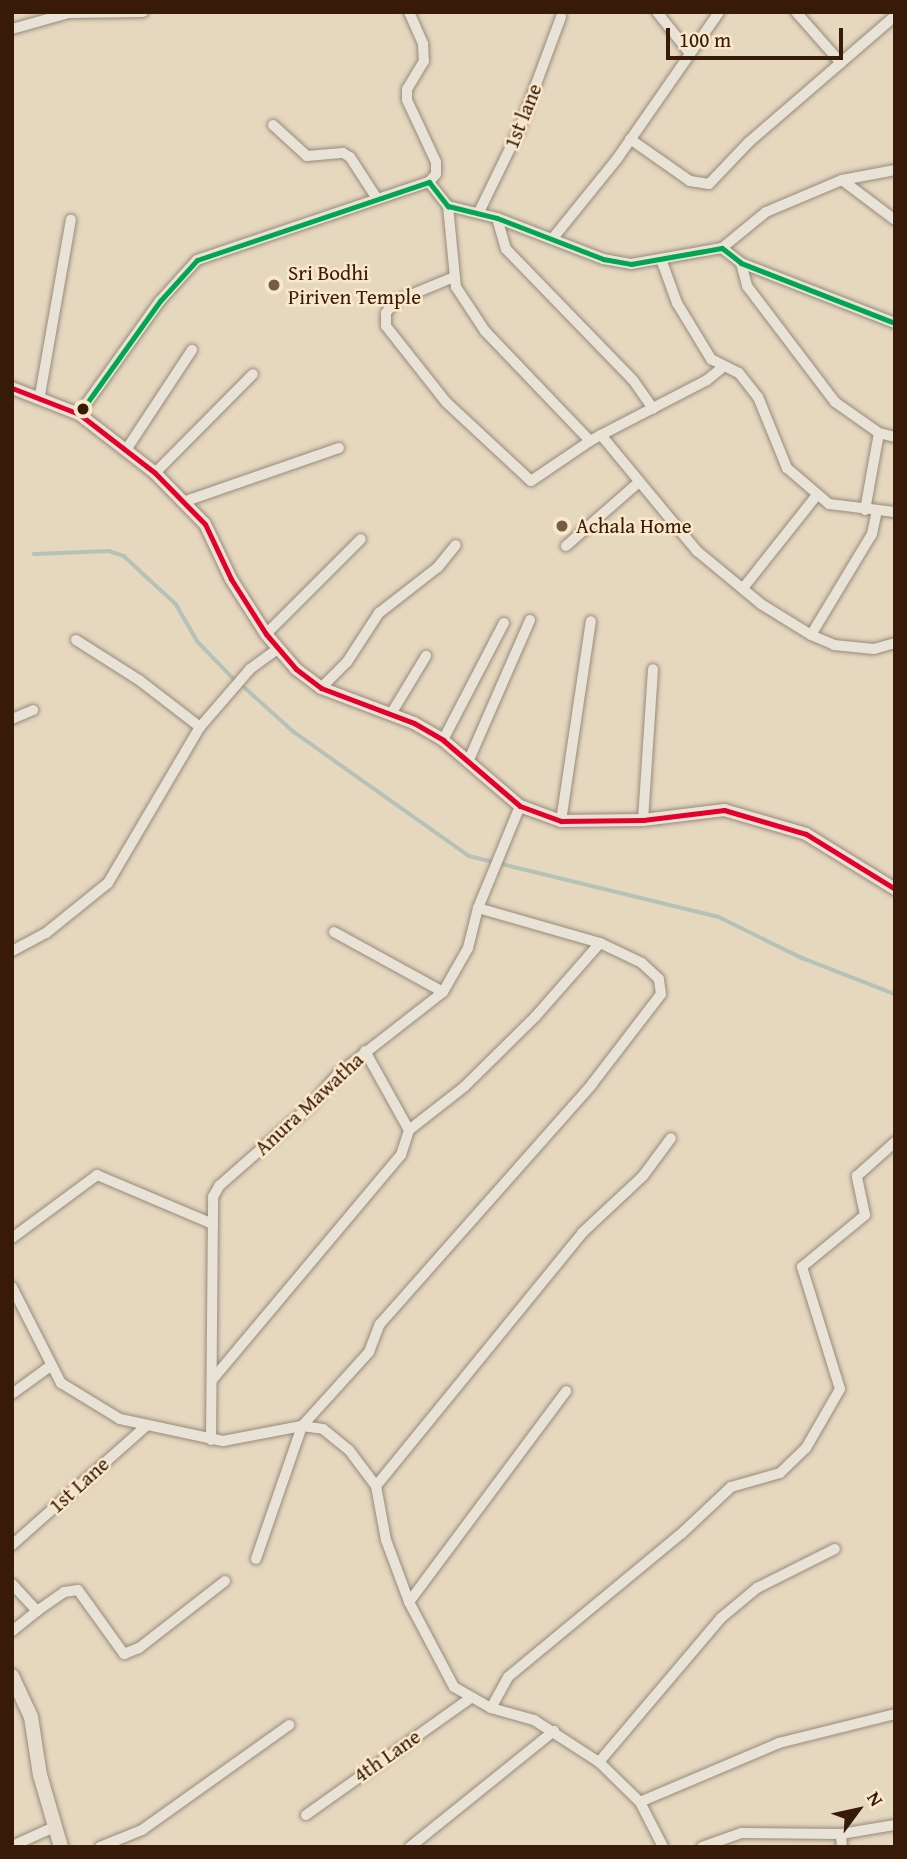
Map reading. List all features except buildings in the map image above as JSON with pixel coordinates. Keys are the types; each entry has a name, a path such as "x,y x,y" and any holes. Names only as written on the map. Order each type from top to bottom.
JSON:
{"main road":[{"path":"12,388 40,395 79,414 155,473 205,524 231,579 266,634 278,649 321,688 391,714 443,740 520,806 561,821 643,820 724,810 806,834 895,889"},
{"path":"12,1676 31,1717 54,1827 61,1847"}],"street":[{"path":"12,29 57,14 143,12"},
{"path":"79,414 160,301 197,260 376,197 429,182 436,174 436,162 407,100 407,89 424,61 423,44 409,12"},
{"path":"657,12 688,51"},
{"path":"702,12 709,23"},
{"path":"553,238 630,139 688,51 719,12"},
{"path":"796,12 841,63"},
{"path":"630,139 690,181 709,184 749,142 895,16"},
{"name":"1st lane","path":"479,212 519,130 561,17"},
{"path":"273,125 307,156 343,153 350,157 376,197"},
{"path":"448,206 497,218 603,259 631,264 698,249 722,248 766,212 842,180 895,170"},
{"path":"842,180 895,220"},
{"path":"429,182 448,206 454,277 485,331 590,442"},
{"path":"497,218 506,249 634,380 653,409"},
{"path":"40,395 71,220"},
{"path":"722,248 741,263 895,323"},
{"path":"661,258 677,303 711,359 722,368 739,373 758,397 787,468 816,496 829,503 895,512"},
{"path":"741,263 747,286 835,402 878,433 895,437"},
{"path":"454,277 394,303 386,313 386,326 446,402 531,481 601,435 653,409 722,368"},
{"path":"126,450 192,349"},
{"path":"155,473 253,374"},
{"path":"865,510 878,433"},
{"path":"601,435 697,551 744,587 761,604 811,635 834,645 874,649 895,643"},
{"path":"183,502 340,448"},
{"path":"566,546 639,482"},
{"path":"744,587 816,496"},
{"path":"811,635 872,534 877,511"},
{"path":"266,634 361,539"},
{"path":"321,688 347,662 379,613 438,568 456,545"},
{"path":"468,762 530,620"},
{"path":"561,821 591,621"},
{"path":"443,740 504,623"},
{"path":"76,640 139,680 201,727"},
{"path":"12,951 46,933 108,883 120,867 201,727 250,669 278,649"},
{"path":"391,714 426,656"},
{"path":"643,820 653,669"},
{"path":"12,719 33,710"},
{"name":"Anura Mawatha","path":"211,1440 213,1197 219,1186 365,1051 443,992 468,948 478,908 520,806"},
{"path":"256,1559 302,1426 369,1352 380,1324 592,1084 661,993 659,979 642,963 600,943 478,908"},
{"path":"334,932 443,992"},
{"path":"212,1380 401,1155 410,1130 499,1052 600,943"},
{"path":"365,1051 392,1092 410,1130"},
{"path":"376,1486 582,1233 643,1176 671,1138"},
{"path":"491,1708 508,1676 681,1534 731,1487 780,1473 806,1448 840,1389 802,1267 866,1215 857,1176 895,1142"},
{"path":"12,1238 97,1175 213,1224"},
{"path":"12,1287 49,1367 61,1383 120,1419 211,1440 302,1426 323,1429 349,1450 376,1486 386,1540 409,1602 454,1687 469,1699 534,1720 599,1762 640,1802 663,1847"},
{"path":"12,1394 49,1367"},
{"path":"409,1602 566,1391"},
{"name":"1st Lane","path":"12,1545 146,1426"},
{"path":"599,1762 721,1618 757,1588 835,1549"},
{"path":"12,1631 64,1592 78,1590 124,1654 139,1648 225,1581"},
{"path":"12,1584 37,1611"},
{"name":"4th Lane","path":"306,1815 469,1699"},
{"path":"640,1802 779,1743 895,1714"},
{"path":"100,1847 142,1830 289,1726"},
{"path":"410,1847 554,1731"},
{"path":"702,1847 741,1833 841,1834 895,1825"},
{"path":"12,1846 54,1827"},
{"path":"841,1834 842,1847"}],"waterway":[{"path":"34,554 109,551 124,556 176,604 198,642 235,680"},
{"path":"242,685 294,732 469,856 719,917 802,958 895,994"}],"transit line":[{"path":"79,414 160,301 197,260 429,182 448,206 497,218 603,259 631,264 722,248 741,263 895,323"},
{"path":"12,388 79,414 155,473 205,524 231,579 266,634 296,669 321,688 414,723 443,740 520,806 561,821 643,820 724,810 806,834 895,889"}],"place":[{"name":"Sri Bodhi Piriven Temple","path":"274,285"},
{"name":"Achala Home","path":"562,526"}]}
